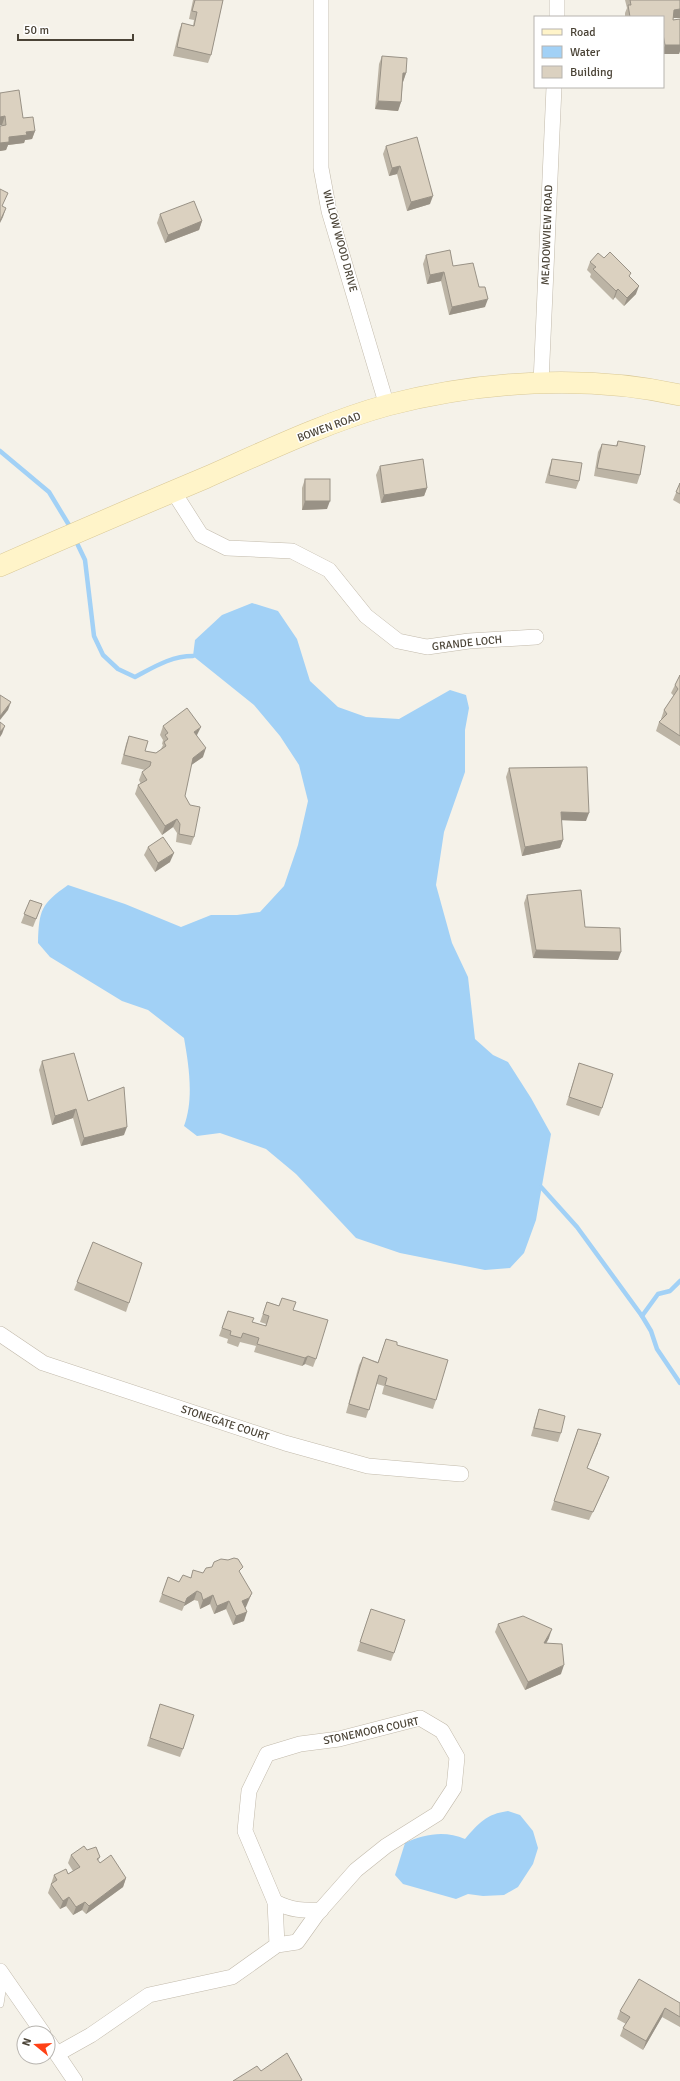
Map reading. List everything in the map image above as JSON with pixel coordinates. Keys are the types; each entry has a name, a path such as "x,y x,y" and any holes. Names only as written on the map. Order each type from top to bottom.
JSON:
{"street":[{"name":"WILLOW WOOD DRIVE","path":"321,0 321,168 329,210 387,406"},
{"path":"557,0 557,16"},
{"name":"MEADOWVIEW ROAD","path":"541,383 554,88"},
{"name":"BOWEN ROAD","path":"0,566 309,433 387,406 464,390 541,383 628,387 680,395"},
{"name":"GRANDE LOCH","path":"173,491 201,535 227,548 292,551 329,570 366,616 398,641 427,647 536,637"},
{"name":"STONEGATE COURT","path":"0,1334 43,1363 285,1443 368,1466 461,1474"},
{"name":"STONEMOOR COURT","path":"57,2054 91,2035 149,1995 232,1977 277,1945 297,1942 321,1910 356,1870 386,1846 437,1814 454,1788 457,1757 442,1731 420,1718 339,1739 300,1744 268,1754 249,1791 245,1831 275,1902 277,1945"},
{"path":"275,1902 290,1909 303,1911 321,1910"},
{"path":"2,1974 37,2025"},
{"path":"57,2054 75,2081"}],"lane":[{"path":"0,2004 2,1974"}],"water":[{"path":"252,603 278,611 297,639 310,681 338,707 366,717 399,719 450,690 466,695 469,708 465,730 465,772 444,832 436,885 452,943 468,977 475,1039 493,1055 508,1062 531,1098 551,1134 536,1220 524,1253 510,1268 485,1270 400,1253 356,1238 296,1174 266,1149 220,1133 197,1136 184,1126 189,1105 190,1082 184,1038 148,1010 122,1001 50,957 38,943 39,923 43,909 52,897 68,885 125,904 181,927 211,915 237,915 260,912 284,886 298,845 308,801 299,765 280,736 254,705 193,656 195,640 222,615"},
{"path":"508,1811 520,1815 533,1831 538,1848 533,1864 518,1887 504,1895 483,1896 468,1894 456,1899 403,1884 395,1875 405,1843 420,1837 435,1834 457,1836 465,1839 488,1817 500,1812"}],"building":[{"path":"195,0 223,0 211,55 177,47 182,23 194,26 197,12 192,11"},
{"path":"630,0 680,0 680,9 674,10 673,20 680,19 680,45 665,45 664,16 630,16 628,5 631,5"},
{"path":"382,56 407,58 406,73 403,73 401,102 378,101"},
{"path":"19,90 23,118 33,117 35,131 26,132 27,135 9,137 9,142 0,143 0,126 6,125 5,116 0,117 0,93"},
{"path":"417,137 433,196 411,202 400,166 392,168 386,146"},
{"path":"0,189 8,193 2,206 6,208 0,221"},
{"path":"194,201 202,221 168,235 160,214"},
{"path":"450,250 453,266 473,263 479,287 485,287 488,299 452,307 444,272 430,275 426,255"},
{"path":"610,252 631,273 629,276 639,286 627,298 618,289 616,291 593,269 596,267 590,262 598,253 604,258"},
{"path":"618,441 645,446 640,475 597,468 602,444 617,446"},
{"path":"423,459 427,488 384,495 380,466"},
{"path":"552,459 582,463 579,481 549,475"},
{"path":"305,479 330,479 330,501 305,501"},
{"path":"680,483 680,494 676,492"},
{"path":"680,675 680,736 659,722 667,714 664,710 678,689 675,685"},
{"path":"0,695 11,702 0,716"},
{"path":"187,708 201,727 194,732 206,748 193,758 185,796 190,805 200,807 194,837 179,834 180,824 177,819 165,826 138,785 147,780 142,772 150,766 151,762 124,755 129,736 148,741 145,751 156,753 166,746 164,742 168,739 165,735 168,733 163,726"},
{"path":"0,722 5,726 0,732"},
{"path":"587,767 589,813 561,812 563,840 525,847 509,768"},
{"path":"163,837 174,853 158,863 148,847"},
{"path":"581,890 585,927 620,928 621,952 536,950 527,895"},
{"path":"30,900 42,904 36,919 24,914"},
{"path":"74,1053 88,1101 124,1087 127,1127 84,1138 76,1109 55,1116 42,1061"},
{"path":"579,1063 613,1074 602,1108 569,1097"},
{"path":"93,1242 142,1263 129,1303 77,1282"},
{"path":"282,1298 296,1302 293,1310 328,1320 316,1359 308,1356 305,1358 257,1344 259,1338 243,1333 241,1338 230,1335 231,1331 222,1328 228,1311 254,1318 252,1322 266,1326 269,1316 263,1314 267,1302 279,1306"},
{"path":"386,1339 397,1342 397,1345 448,1360 436,1400 385,1385 387,1378 379,1375 369,1410 349,1404 363,1357 378,1363"},
{"path":"539,1409 565,1416 561,1433 534,1428"},
{"path":"578,1429 601,1434 587,1468 609,1477 593,1512 554,1501"},
{"path":"234,1558 238,1559 243,1567 239,1571 252,1593 249,1598 242,1601 247,1612 236,1616 229,1601 217,1606 213,1595 203,1600 201,1593 197,1591 187,1598 185,1603 162,1594 168,1577 179,1582 183,1575 191,1578 193,1570 203,1573 206,1568 212,1567 214,1562 221,1559 228,1560"},
{"path":"371,1609 405,1620 394,1653 360,1642"},
{"path":"523,1616 552,1629 544,1643 562,1644 564,1665 528,1682 498,1624"},
{"path":"160,1704 194,1715 183,1749 150,1738"},
{"path":"84,1846 87,1850 96,1847 100,1857 97,1859 100,1863 111,1855 126,1878 89,1906 85,1902 76,1907 69,1897 63,1901 51,1884 57,1880 54,1875 66,1869 68,1874 80,1867 71,1855"},
{"path":"639,1979 680,2003 680,2017 665,2008 646,2041 623,2028 630,2017 620,2011"},
{"path":"287,2053 302,2080 233,2081 257,2066 261,2071"}],"waterway":[{"path":"0,451 49,492 72,530"},
{"path":"75,539 85,560 94,636 103,655 118,669 135,677 170,660 185,656 193,656"},
{"path":"541,1187 577,1227 642,1316 651,1331 657,1349 680,1383"},
{"path":"642,1316 658,1294 670,1291 680,1281"}]}
